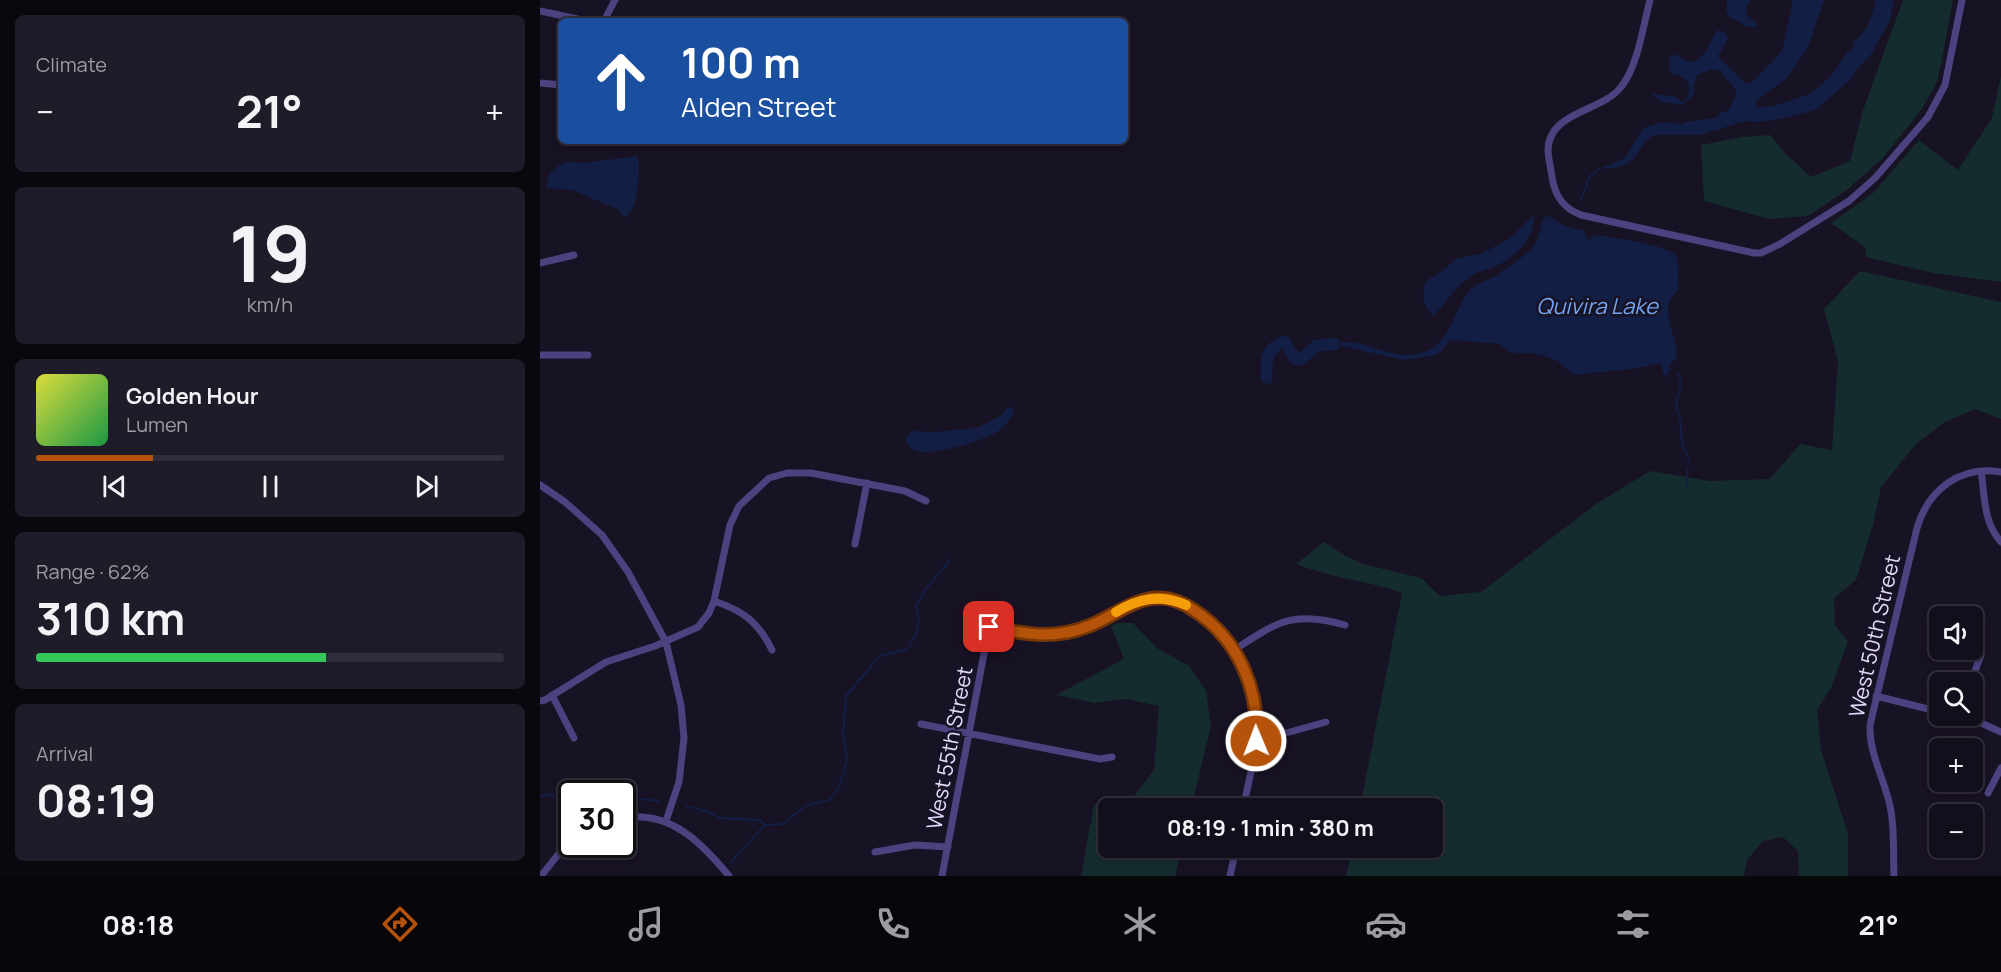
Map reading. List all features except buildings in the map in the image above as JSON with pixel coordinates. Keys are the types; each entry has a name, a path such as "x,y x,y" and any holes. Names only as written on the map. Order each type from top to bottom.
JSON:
{"street":[{"path":"606,18 615,0"},
{"path":"1650,0 1632,67 1622,87 1609,99 1563,122 1555,129 1548,149 1554,186 1561,202 1573,212 1581,215 1745,252 1761,253 1824,218 1862,191 1928,117 1945,85 1962,0"},
{"path":"540,11 573,18"},
{"path":"540,83 558,85"},
{"path":"540,262 574,255"},
{"path":"540,355 588,355"},
{"path":"2001,472 1981,471 1986,514 1991,529 2001,542"},
{"name":"West 50th Street","path":"1894,876 1892,817 1870,742 1871,719 1921,514 1932,496 1951,481 1964,474 1981,471"},
{"path":"540,700 606,662 666,642 698,627 709,613 714,601 730,525 739,506 769,478 787,473 811,473 905,491 926,501"},
{"path":"855,544 867,483"},
{"path":"540,485 565,502 602,535 628,572 666,642 681,705 684,738 679,782 666,821"},
{"name":"West 55th Street","path":"942,876 989,627 1023,634 1053,636 1087,627 1141,600 1161,598 1185,604 1211,621 1234,650"},
{"path":"714,601 745,614 765,635 772,650"},
{"path":"1245,798 1257,724 1244,667 1234,650 1279,624 1299,618 1321,618 1345,625"},
{"path":"552,695 574,738"},
{"path":"1876,696 1929,709"},
{"path":"1256,733 1286,734 1326,722"},
{"path":"921,724 1100,759 1112,757"},
{"path":"1983,724 2001,732"},
{"path":"1988,794 2001,768"},
{"path":"636,817 666,821 687,834 710,853 729,876"},
{"path":"875,852 915,845 948,847"},
{"path":"541,876 558,855"},
{"path":"1230,876 1234,858"}],"green space":[{"path":"1903,0 1953,0 1938,80 1922,109 1882,159 1848,189 1808,216 1769,219 1704,201 1701,145 1743,137 1770,135 1784,152 1811,177 1850,161 1862,113"},
{"path":"2001,76 2001,282 1933,273 1866,257 1865,247 1831,223 1873,193 1919,140 1958,170 1992,118"},
{"path":"1860,271 2001,302 2001,419 1975,409 1945,422 1917,443 1881,487 1873,525 1856,580 1834,598 1835,625 1848,642 1831,688 1817,710 1821,750 1848,834 1848,876 1799,876 1798,851 1783,837 1763,841 1747,860 1744,876 1346,876 1350,858 1443,858 1443,798 1362,798 1402,593 1322,573 1296,564 1324,542 1363,564 1421,578 1440,596 1481,592 1596,504 1650,471 1710,481 1770,479 1800,444 1832,450 1838,361 1824,309"},
{"path":"1118,623 1133,623 1157,648 1189,666 1206,691 1211,726 1193,798 1133,798 1154,770 1159,706 1126,699 1095,703 1056,695 1124,659 1111,626"},
{"path":"1094,804 1098,805 1098,858 1180,858 1175,876 1081,876"}],"water":[{"path":"1727,0 1750,0 1746,13 1758,25 1745,27 1741,22 1730,18 1726,12"},
{"path":"1793,0 1824,0 1808,47 1787,78 1755,102 1756,107 1770,107 1810,94 1831,76 1854,47 1852,43 1866,29 1871,19 1876,0 1894,0 1890,20 1872,53 1852,78 1816,110 1781,119 1746,121 1699,135 1654,135 1645,142 1631,161 1618,167 1599,169 1625,158 1643,128 1663,122 1683,124 1716,118 1728,111 1737,94 1736,90 1720,71 1712,69 1697,75 1693,96 1682,105 1661,102 1650,93 1676,97 1682,102 1686,100 1689,90 1688,82 1672,74 1669,68 1670,58 1675,54 1688,61 1698,59 1703,55 1717,30 1725,32 1728,39 1719,58 1750,84 1782,51"},
{"path":"637,156 639,174 637,190 632,209 626,217 623,217 619,210 572,190 546,188 548,177 554,169 565,162 584,163"},
{"path":"1534,215 1531,232 1516,253 1502,263 1468,278 1434,316 1430,313 1424,301 1425,282 1456,259 1483,253 1510,238"},
{"name":"Quivira Lake","path":"1545,216 1563,225 1584,231 1589,240 1596,235 1630,240 1653,245 1676,256 1679,289 1669,303 1668,311 1677,355 1668,366 1673,370 1667,371 1669,376 1662,373 1659,363 1639,368 1574,375 1558,361 1530,353 1519,354 1507,351 1500,344 1451,340 1440,352 1432,356 1403,360 1334,344 1344,342 1363,344 1401,355 1424,352 1434,347 1448,331 1470,290 1502,272 1534,246"},
{"path":"1009,406 1014,410 1011,418 1001,429 971,443 930,452 912,449 907,442 906,437 912,431 934,432 977,428 1000,416"}],"waterway":[{"path":"1581,200 1590,176 1599,169"},
{"path":"1267,378 1268,356 1279,344 1285,342 1295,359 1301,359 1316,346 1334,344"},
{"path":"1677,372 1681,384 1676,406 1683,446 1689,461"},
{"path":"1688,468 1686,483 1688,489"},
{"path":"686,806 706,811 720,818 760,820 765,825 783,824 805,806 830,800 839,787 847,760 843,734 846,696 880,656 908,649 918,628 919,617 916,606 927,588 950,560"},
{"path":"540,796 547,794 558,799"},
{"path":"636,800 659,801"},
{"path":"731,862 765,825"}],"slow traffic":[{"path":"1116,612 1141,600 1161,598 1186,605"}],"route":[{"path":"989,627 1023,634 1053,636 1087,627 1141,600 1161,598 1185,604 1211,621 1225,637 1244,667 1257,724 1256,741"}]}
